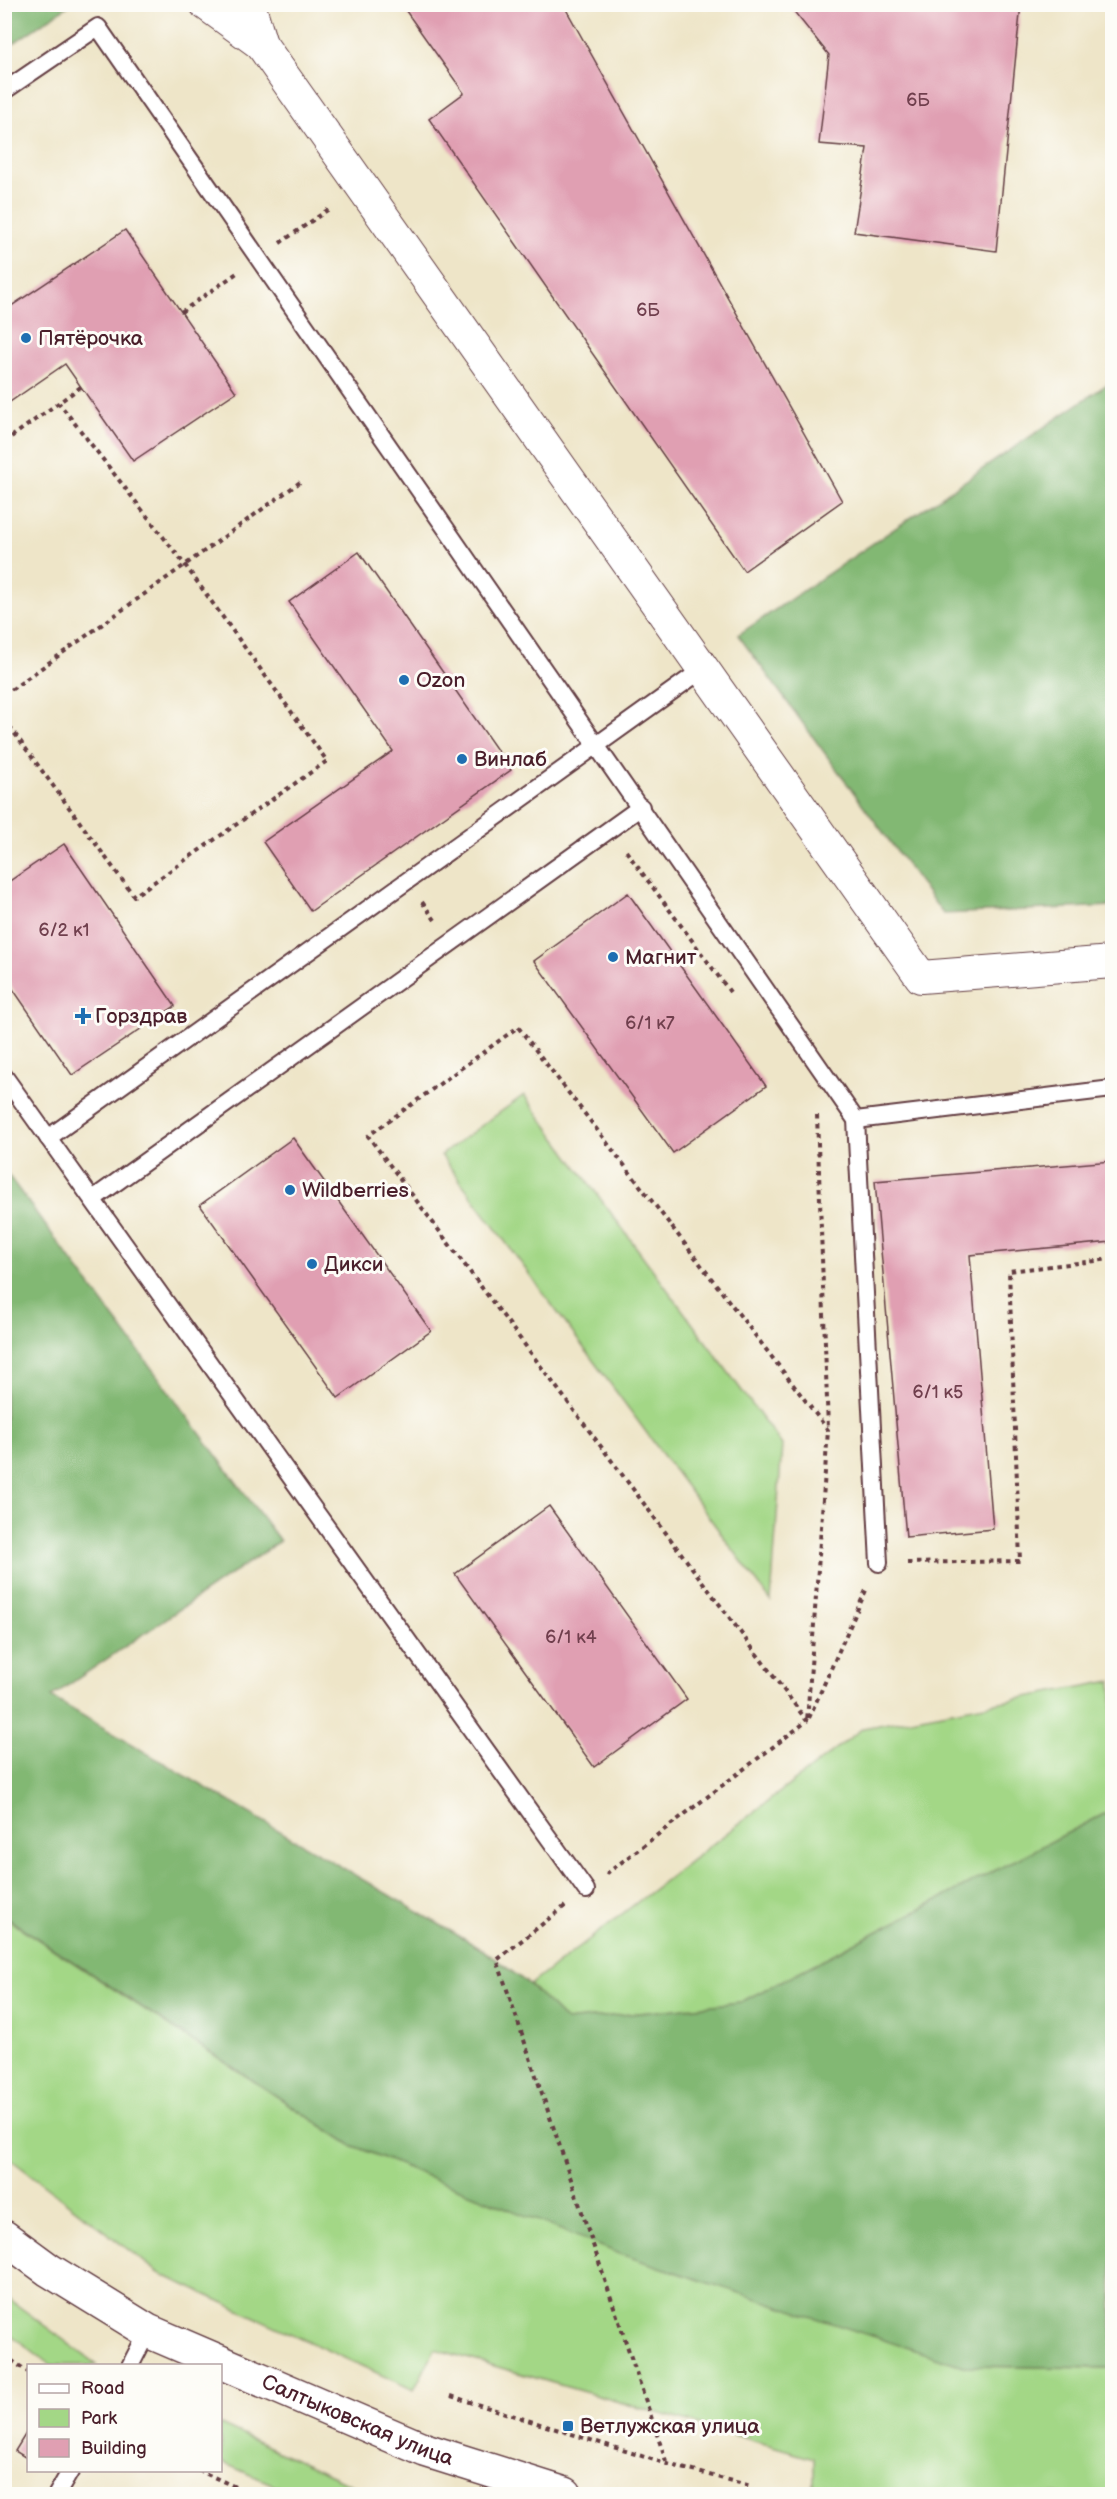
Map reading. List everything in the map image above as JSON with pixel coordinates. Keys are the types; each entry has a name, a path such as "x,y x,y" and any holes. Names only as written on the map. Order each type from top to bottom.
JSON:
{"main road":[{"name":"Салтыковская улица","path":"4,2237 49,2270 148,2331 425,2450 565,2494"}],"street":[{"path":"206,4 261,44"},
{"path":"249,4 261,44 921,977 1113,962"}],"lane":[{"path":"4,91 98,27 856,1119 879,1563"},
{"path":"48,1138 703,669"},
{"path":"93,1199 641,807"},
{"path":"4,1077 586,1890"},
{"path":"856,1119 1113,1089"},
{"path":"131,2364 148,2331"},
{"path":"57,2494 70,2472"}],"path":[{"path":"4,442 82,386"},
{"path":"4,719 134,896 327,761 184,565 59,403"},
{"path":"4,695 303,480"},
{"path":"610,829 734,998"},
{"path":"407,882 451,942"},
{"path":"807,1721 368,1136 518,1027 828,1430"},
{"path":"807,1721 828,1430 817,1110"},
{"path":"668,2464 497,1960 807,1721 879,1563 1020,1562 1009,1271 1113,1259"},
{"path":"4,2355 27,2371"},
{"path":"451,2396 668,2464 751,2486"},
{"path":"202,2472 251,2494"}],"green space":[{"path":"5,4 69,4 69,5 5,49"},
{"path":"1112,381 1112,906 943,914 738,635"},
{"path":"524,1095 782,1445 771,1601 441,1155"},
{"path":"5,1171 280,1541 51,1697 483,1950 530,1985 566,2021 741,2002 1112,1810 1112,2368 963,2366 620,2254 351,2145 5,1917"},
{"path":"1112,1681 1112,1810 741,2002 566,2021 530,1985 863,1728"},
{"path":"4,1917 351,2145 963,2366 1112,2368 1112,2494 814,2494 814,2458 435,2349 414,2390 159,2273 5,2155"},
{"path":"5,2296 96,2364 50,2364 5,2330"},
{"path":"222,2426 371,2494 295,2494 222,2462"}],"building":[{"path":"401,4 563,4 842,501 744,571 429,119 464,93"},
{"path":"788,4 1021,4 996,251 854,232 867,148 819,144 829,55"},
{"path":"125,230 236,392 133,461 65,364 4,406 4,311"},
{"path":"359,552 511,770 311,911 263,842 393,751 289,602"},
{"path":"64,844 175,1006 72,1075 4,976 4,885"},
{"path":"628,893 766,1086 673,1153 534,961"},
{"path":"293,1138 431,1331 338,1398 200,1205"},
{"path":"1112,1161 1112,1242 970,1255 993,1529 906,1537 875,1181"},
{"path":"549,1506 687,1699 594,1767 455,1574"},
{"path":"27,2432 27,2458 15,2451"}],"place":[{"name":"Пятёрочка","path":"26,338"},
{"name":"Ozon","path":"404,680"},
{"name":"Винлаб","path":"462,759"},
{"name":"Магнит","path":"613,957"},
{"name":"Горздрав","path":"83,1016"},
{"name":"Wildberries","path":"290,1190"},
{"name":"Дикси","path":"312,1264"},
{"name":"Ветлужская улица","path":"568,2426"}]}
